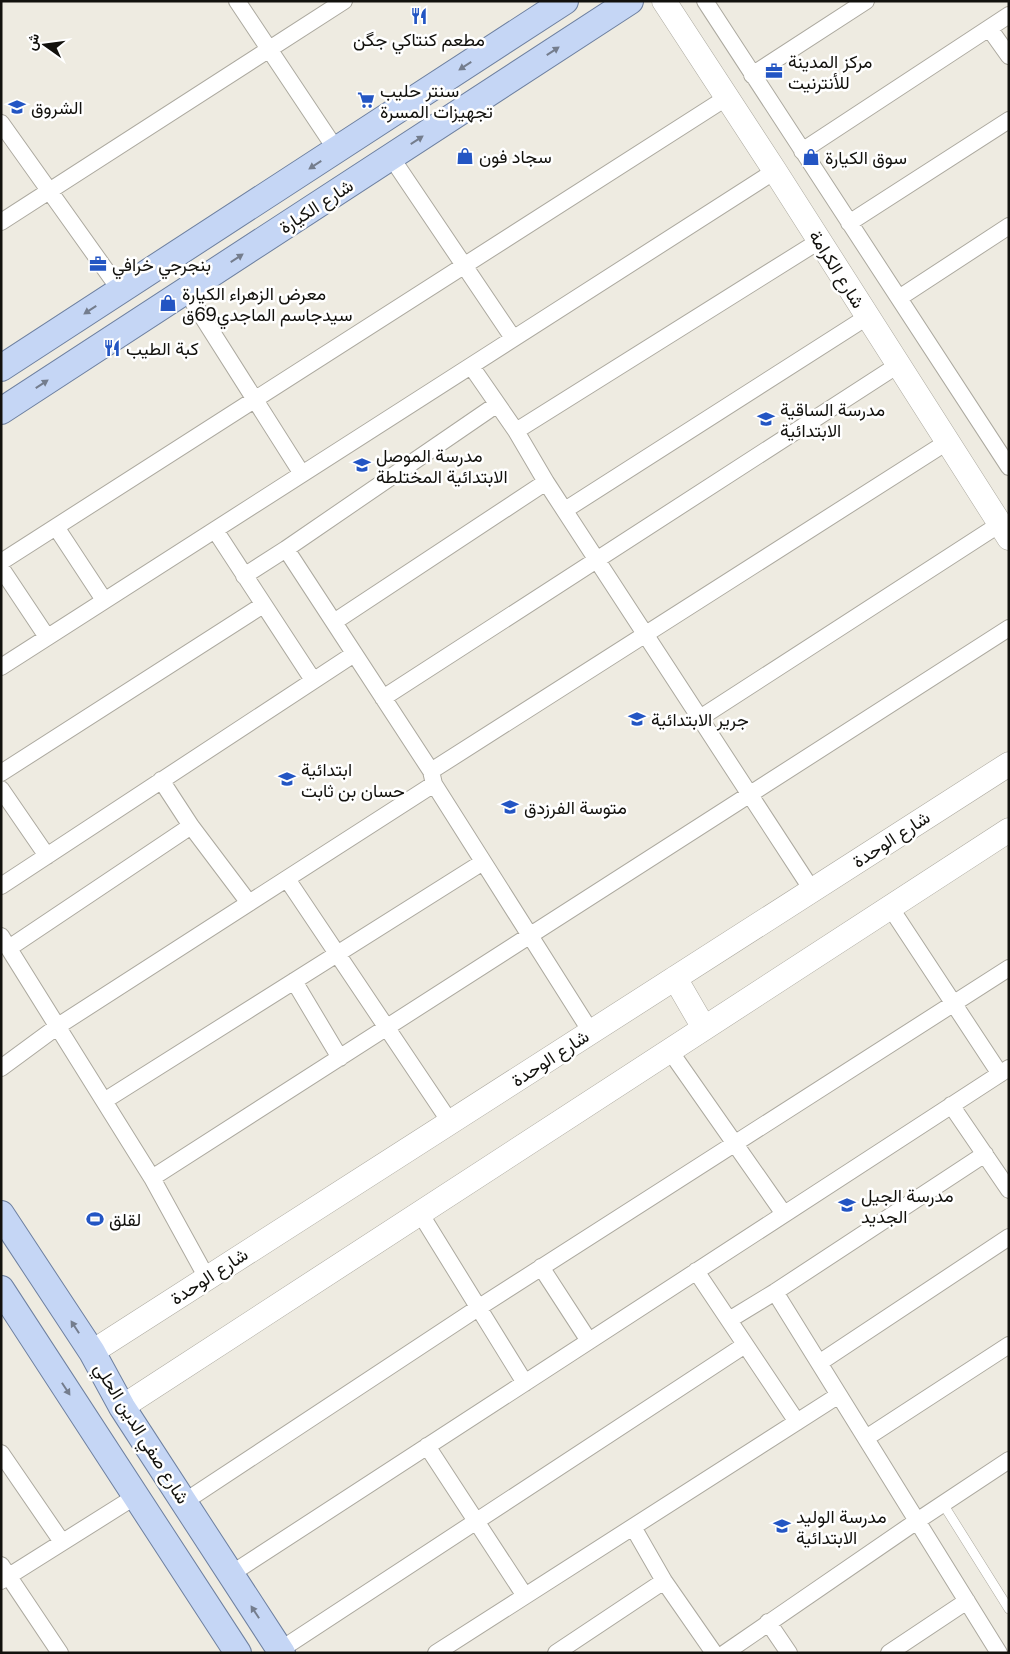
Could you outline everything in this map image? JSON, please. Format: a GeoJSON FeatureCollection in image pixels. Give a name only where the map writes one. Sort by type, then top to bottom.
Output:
{"type":"FeatureCollection","features":[{"type":"Feature","properties":{"kind":"main road","name":"شارع الكيارة"},"geometry":{"type":"LineString","coordinates":[[1,368],[565,1]]}},
{"type":"Feature","properties":{"kind":"main road","name":"شارع الكيارة"},"geometry":{"type":"LineString","coordinates":[[1,411],[630,1]]}},
{"type":"Feature","properties":{"kind":"main road"},"geometry":{"type":"LineString","coordinates":[[193,244],[212,274]]}},
{"type":"Feature","properties":{"kind":"main road","name":"شارع صفي الدين الحلي"},"geometry":{"type":"LineString","coordinates":[[1,1214],[92,1352],[122,1407],[281,1651]]}},
{"type":"Feature","properties":{"kind":"main road"},"geometry":{"type":"LineString","coordinates":[[1,1289],[238,1653]]}},
{"type":"Feature","properties":{"kind":"main road"},"geometry":{"type":"LineString","coordinates":[[156,1526],[163,1529],[176,1526],[185,1516],[184,1502]]}},
{"type":"Feature","properties":{"kind":"main road"},"geometry":{"type":"LineString","coordinates":[[181,1566],[180,1560],[183,1546],[188,1541],[195,1539],[209,1541]]}},
{"type":"Feature","properties":{"kind":"street"},"geometry":{"type":"LineString","coordinates":[[237,1],[337,150]]}},
{"type":"Feature","properties":{"kind":"street"},"geometry":{"type":"LineString","coordinates":[[1,222],[344,1]]}},
{"type":"Feature","properties":{"kind":"street","name":"شارع الكرامة"},"geometry":{"type":"LineString","coordinates":[[664,1],[775,171],[1004,531]]}},
{"type":"Feature","properties":{"kind":"street","name":"شارع الكرامة"},"geometry":{"type":"LineString","coordinates":[[705,1],[1009,467]]}},
{"type":"Feature","properties":{"kind":"street"},"geometry":{"type":"LineString","coordinates":[[752,75],[866,1]]}},
{"type":"Feature","properties":{"kind":"street"},"geometry":{"type":"LineString","coordinates":[[802,150],[1009,15]]}},
{"type":"Feature","properties":{"kind":"street"},"geometry":{"type":"LineString","coordinates":[[989,28],[1009,56]]}},
{"type":"Feature","properties":{"kind":"street"},"geometry":{"type":"LineString","coordinates":[[1,562],[726,98]]}},
{"type":"Feature","properties":{"kind":"street"},"geometry":{"type":"LineString","coordinates":[[850,223],[1009,120]]}},
{"type":"Feature","properties":{"kind":"street"},"geometry":{"type":"LineString","coordinates":[[1,123],[120,290]]}},
{"type":"Feature","properties":{"kind":"street"},"geometry":{"type":"LineString","coordinates":[[391,157],[513,338]]}},
{"type":"Feature","properties":{"kind":"street"},"geometry":{"type":"LineString","coordinates":[[1,667],[775,171]]}},
{"type":"Feature","properties":{"kind":"street"},"geometry":{"type":"LineString","coordinates":[[899,298],[1009,226]]}},
{"type":"Feature","properties":{"kind":"street"},"geometry":{"type":"LineString","coordinates":[[516,431],[819,241]]}},
{"type":"Feature","properties":{"kind":"street"},"geometry":{"type":"LineString","coordinates":[[186,290],[302,474]]}},
{"type":"Feature","properties":{"kind":"street"},"geometry":{"type":"LineString","coordinates":[[565,510],[867,317]]}},
{"type":"Feature","properties":{"kind":"street"},"geometry":{"type":"LineString","coordinates":[[383,698],[898,365]]}},
{"type":"Feature","properties":{"kind":"street"},"geometry":{"type":"LineString","coordinates":[[470,366],[516,431],[546,482],[812,890]]}},
{"type":"Feature","properties":{"kind":"street"},"geometry":{"type":"LineString","coordinates":[[244,576],[496,405]]}},
{"type":"Feature","properties":{"kind":"street"},"geometry":{"type":"LineString","coordinates":[[1,1068],[58,1026],[287,879],[432,777],[645,634],[947,442]]}},
{"type":"Feature","properties":{"kind":"street"},"geometry":{"type":"LineString","coordinates":[[334,622],[546,482]]}},
{"type":"Feature","properties":{"kind":"street"},"geometry":{"type":"LineString","coordinates":[[56,527],[104,600]]}},
{"type":"Feature","properties":{"kind":"street"},"geometry":{"type":"LineString","coordinates":[[215,530],[313,680]]}},
{"type":"Feature","properties":{"kind":"street"},"geometry":{"type":"LineString","coordinates":[[700,718],[1004,531]]}},
{"type":"Feature","properties":{"kind":"street"},"geometry":{"type":"LineString","coordinates":[[286,549],[383,698],[590,1032]]}},
{"type":"Feature","properties":{"kind":"street"},"geometry":{"type":"LineString","coordinates":[[1,568],[48,637]]}},
{"type":"Feature","properties":{"kind":"street"},"geometry":{"type":"LineString","coordinates":[[1,773],[263,605]]}},
{"type":"Feature","properties":{"kind":"street"},"geometry":{"type":"LineString","coordinates":[[152,1178],[1009,628]]}},
{"type":"Feature","properties":{"kind":"street"},"geometry":{"type":"LineString","coordinates":[[1,886],[354,654]]}},
{"type":"Feature","properties":{"kind":"street","name":"شارع الوحدة"},"geometry":{"type":"LineString","coordinates":[[92,1352],[1009,764]]}},
{"type":"Feature","properties":{"kind":"street"},"geometry":{"type":"LineString","coordinates":[[161,780],[191,826],[249,903]]}},
{"type":"Feature","properties":{"kind":"street"},"geometry":{"type":"LineString","coordinates":[[1,789],[47,856]]}},
{"type":"Feature","properties":{"kind":"street"},"geometry":{"type":"LineString","coordinates":[[191,826],[5,942],[152,1178],[207,1278]]}},
{"type":"Feature","properties":{"kind":"street"},"geometry":{"type":"LineString","coordinates":[[122,1407],[1009,830]]}},
{"type":"Feature","properties":{"kind":"street"},"geometry":{"type":"LineString","coordinates":[[104,1101],[483,862]]}},
{"type":"Feature","properties":{"kind":"street"},"geometry":{"type":"LineString","coordinates":[[287,879],[450,1122]]}},
{"type":"Feature","properties":{"kind":"street"},"geometry":{"type":"LineString","coordinates":[[230,1574],[1004,1071],[953,1004],[890,907]]}},
{"type":"Feature","properties":{"kind":"street"},"geometry":{"type":"LineString","coordinates":[[184,1502],[478,1308],[1009,968]]}},
{"type":"Feature","properties":{"kind":"street"},"geometry":{"type":"LineString","coordinates":[[675,978],[704,1028]]}},
{"type":"Feature","properties":{"kind":"street"},"geometry":{"type":"LineString","coordinates":[[294,981],[340,1058]]}},
{"type":"Feature","properties":{"kind":"street"},"geometry":{"type":"LineString","coordinates":[[670,1050],[784,1214]]}},
{"type":"Feature","properties":{"kind":"street"},"geometry":{"type":"LineString","coordinates":[[951,1105],[984,1154],[1006,1179]]}},
{"type":"Feature","properties":{"kind":"street"},"geometry":{"type":"LineString","coordinates":[[728,1320],[775,1292],[984,1154]]}},
{"type":"Feature","properties":{"kind":"street"},"geometry":{"type":"LineString","coordinates":[[420,1213],[524,1382]]}},
{"type":"Feature","properties":{"kind":"street"},"geometry":{"type":"LineString","coordinates":[[819,1362],[1009,1237]]}},
{"type":"Feature","properties":{"kind":"street"},"geometry":{"type":"LineString","coordinates":[[542,1267],[588,1341]]}},
{"type":"Feature","properties":{"kind":"street"},"geometry":{"type":"LineString","coordinates":[[696,1271],[797,1422]]}},
{"type":"Feature","properties":{"kind":"street"},"geometry":{"type":"LineString","coordinates":[[775,1292],[999,1653]]}},
{"type":"Feature","properties":{"kind":"street"},"geometry":{"type":"LineString","coordinates":[[866,1438],[1009,1344]]}},
{"type":"Feature","properties":{"kind":"street"},"geometry":{"type":"LineString","coordinates":[[281,1651],[746,1345]]}},
{"type":"Feature","properties":{"kind":"street"},"geometry":{"type":"LineString","coordinates":[[442,1651],[839,1395]]}},
{"type":"Feature","properties":{"kind":"street"},"geometry":{"type":"LineString","coordinates":[[427,1446],[525,1596]]}},
{"type":"Feature","properties":{"kind":"street"},"geometry":{"type":"LineString","coordinates":[[1,1453],[62,1542]]}},
{"type":"Feature","properties":{"kind":"street"},"geometry":{"type":"LineString","coordinates":[[725,1653],[1009,1460]]}},
{"type":"Feature","properties":{"kind":"street"},"geometry":{"type":"LineString","coordinates":[[60,1653],[4,1574],[62,1542],[136,1496]]}},
{"type":"Feature","properties":{"kind":"street"},"geometry":{"type":"LineString","coordinates":[[633,1527],[664,1581],[714,1653]]}},
{"type":"Feature","properties":{"kind":"street"},"geometry":{"type":"LineString","coordinates":[[556,1653],[664,1581]]}},
{"type":"Feature","properties":{"kind":"street"},"geometry":{"type":"LineString","coordinates":[[889,1653],[967,1601]]}},
{"type":"Feature","properties":{"kind":"street"},"geometry":{"type":"LineString","coordinates":[[768,1622],[789,1653]]}},
{"type":"Feature","properties":{"kind":"lane"},"geometry":{"type":"LineString","coordinates":[[943,1504],[1009,1609]]}},
{"type":"Feature","properties":{"kind":"place","name":"مطعم كنتاكي جگن"},"geometry":{"type":"Point","coordinates":[419,16]}},
{"type":"Feature","properties":{"kind":"place","name":"مركز المدينة للأنترنيت"},"geometry":{"type":"Point","coordinates":[774,71]}},
{"type":"Feature","properties":{"kind":"place","name":"سنتر حليب تجهيزات المسرة"},"geometry":{"type":"Point","coordinates":[366,100]}},
{"type":"Feature","properties":{"kind":"place","name":"الشروق"},"geometry":{"type":"Point","coordinates":[17,107]}},
{"type":"Feature","properties":{"kind":"place","name":"سجاد فون"},"geometry":{"type":"Point","coordinates":[465,156]}},
{"type":"Feature","properties":{"kind":"place","name":"سوق الكيارة"},"geometry":{"type":"Point","coordinates":[811,157]}},
{"type":"Feature","properties":{"kind":"place","name":"بنجرجي خرافي"},"geometry":{"type":"Point","coordinates":[98,264]}},
{"type":"Feature","properties":{"kind":"place","name":"معرض الزهراء الكيارة سيدجاسم الماجدي69ق"},"geometry":{"type":"Point","coordinates":[168,303]}},
{"type":"Feature","properties":{"kind":"place","name":"كبة الطيب"},"geometry":{"type":"Point","coordinates":[112,348]}},
{"type":"Feature","properties":{"kind":"place","name":"مدرسة الساقية الابتدائية"},"geometry":{"type":"Point","coordinates":[766,419]}},
{"type":"Feature","properties":{"kind":"place","name":"مدرسة الموصل الابتدائية المختلطة"},"geometry":{"type":"Point","coordinates":[362,465]}},
{"type":"Feature","properties":{"kind":"place","name":"جرير الابتدائية"},"geometry":{"type":"Point","coordinates":[637,719]}},
{"type":"Feature","properties":{"kind":"place","name":"ابتدائية حسان بن ثابت"},"geometry":{"type":"Point","coordinates":[287,779]}},
{"type":"Feature","properties":{"kind":"place","name":"متوسة الفرزدق"},"geometry":{"type":"Point","coordinates":[510,807]}},
{"type":"Feature","properties":{"kind":"place","name":"مدرسة الجيل الجديد"},"geometry":{"type":"Point","coordinates":[847,1205]}},
{"type":"Feature","properties":{"kind":"place","name":"لقلق"},"geometry":{"type":"Point","coordinates":[95,1219]}},
{"type":"Feature","properties":{"kind":"place","name":"مدرسة الوليد الابتدائية"},"geometry":{"type":"Point","coordinates":[782,1526]}}]}
